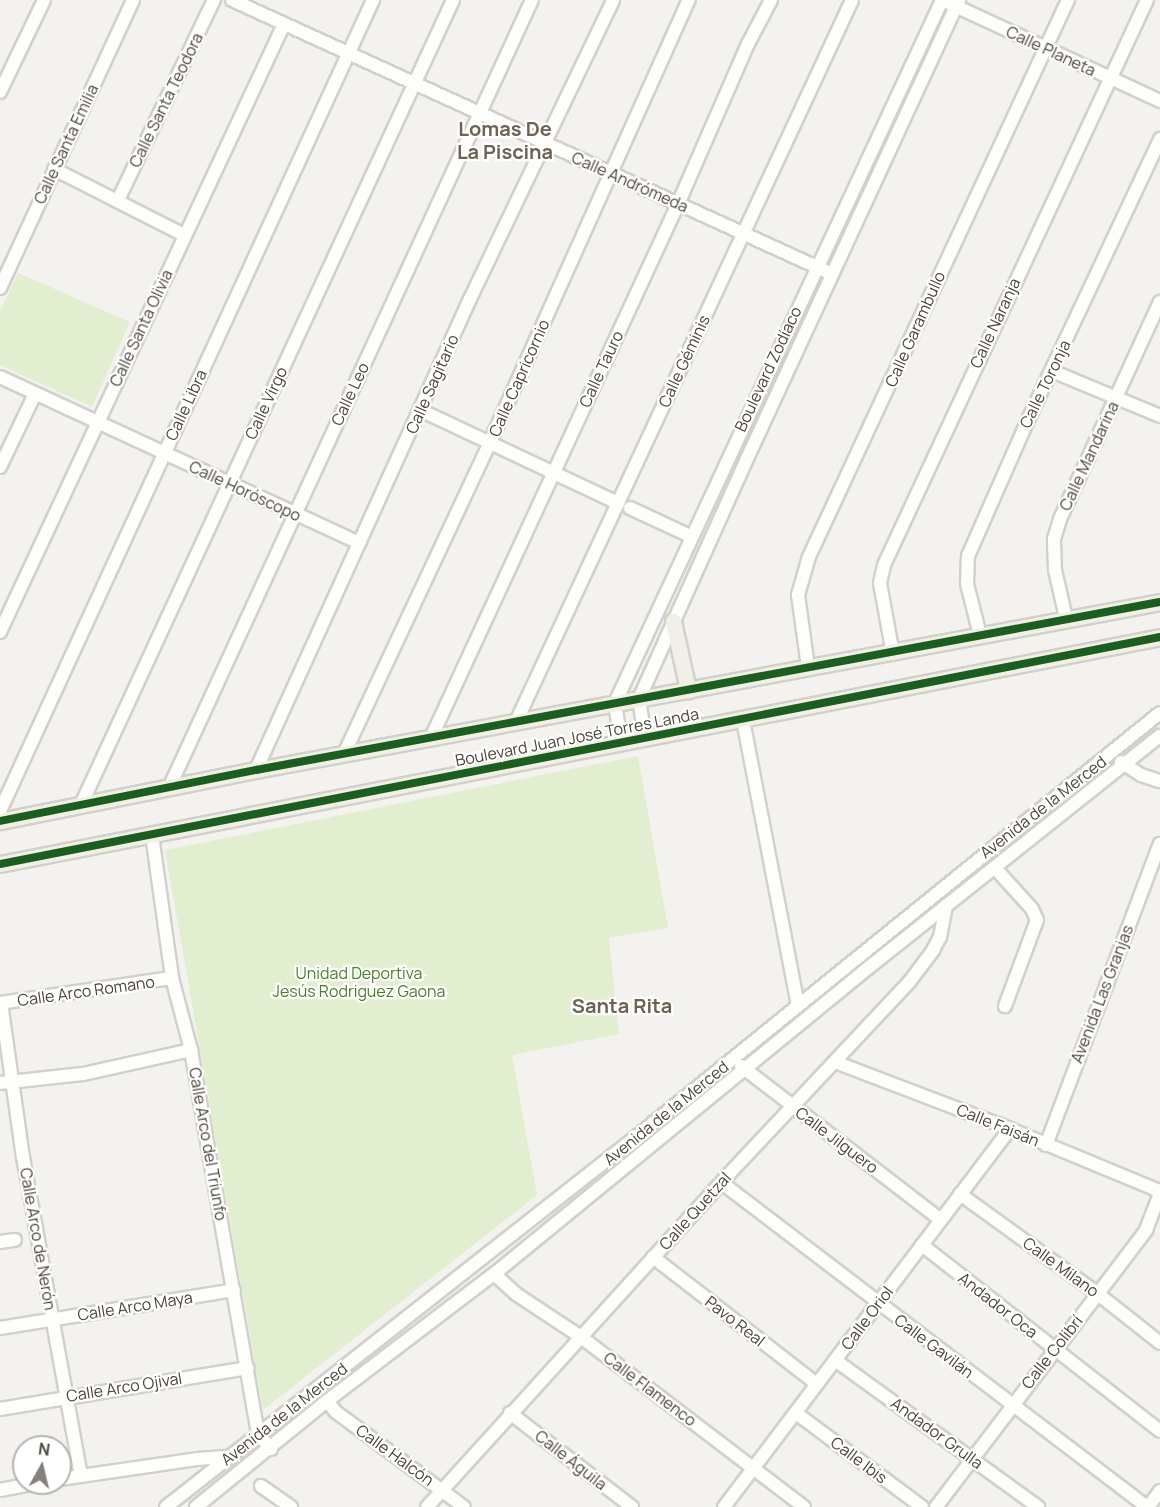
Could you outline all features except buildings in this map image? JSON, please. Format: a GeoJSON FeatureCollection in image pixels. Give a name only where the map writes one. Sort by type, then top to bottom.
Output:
{"type":"FeatureCollection","features":[{"type":"Feature","properties":{"kind":"main road","name":"Boulevard Juan José Torres Landa"},"geometry":{"type":"LineString","coordinates":[[0,821],[344,753],[808,667],[893,654],[1066,618],[1160,602]]}},
{"type":"Feature","properties":{"kind":"main road"},"geometry":{"type":"LineString","coordinates":[[673,621],[688,690]]}},
{"type":"Feature","properties":{"kind":"main road","name":"Boulevard Juan José Torres Landa"},"geometry":{"type":"LineString","coordinates":[[0,864],[1160,637]]}},
{"type":"Feature","properties":{"kind":"street"},"geometry":{"type":"LineString","coordinates":[[0,92],[44,0]]}},
{"type":"Feature","properties":{"kind":"street","name":"Calle Santa Emilia"},"geometry":{"type":"LineString","coordinates":[[0,288],[133,0]]}},
{"type":"Feature","properties":{"kind":"street","name":"Calle Santa Teodora"},"geometry":{"type":"LineString","coordinates":[[118,200],[214,0]]}},
{"type":"Feature","properties":{"kind":"street","name":"Calle Andrómeda"},"geometry":{"type":"LineString","coordinates":[[232,0],[832,274]]}},
{"type":"Feature","properties":{"kind":"street","name":"Calle Libra"},"geometry":{"type":"LineString","coordinates":[[0,812],[373,0]]}},
{"type":"Feature","properties":{"kind":"street","name":"Calle Virgo"},"geometry":{"type":"LineString","coordinates":[[80,807],[453,0]]}},
{"type":"Feature","properties":{"kind":"street","name":"Calle Leo"},"geometry":{"type":"LineString","coordinates":[[169,788],[532,0]]}},
{"type":"Feature","properties":{"kind":"street","name":"Calle Sagitario"},"geometry":{"type":"LineString","coordinates":[[255,770],[470,299],[613,0]]}},
{"type":"Feature","properties":{"kind":"street","name":"Calle Capricornio"},"geometry":{"type":"LineString","coordinates":[[344,753],[490,442],[689,0]]}},
{"type":"Feature","properties":{"kind":"street","name":"Calle Tauro"},"geometry":{"type":"LineString","coordinates":[[431,738],[678,204],[748,44],[771,0]]}},
{"type":"Feature","properties":{"kind":"street","name":"Calle Géminis"},"geometry":{"type":"LineString","coordinates":[[516,722],[624,506],[743,234],[852,0]]}},
{"type":"Feature","properties":{"kind":"street","name":"Calle Planeta"},"geometry":{"type":"LineString","coordinates":[[942,0],[958,3],[1045,48],[1160,101]]}},
{"type":"Feature","properties":{"kind":"street","name":"Boulevard Zodíaco"},"geometry":{"type":"LineString","coordinates":[[615,703],[690,536],[942,0]]}},
{"type":"Feature","properties":{"kind":"street","name":"Calle Garambullo"},"geometry":{"type":"LineString","coordinates":[[808,667],[798,595],[808,559],[1068,0]]}},
{"type":"Feature","properties":{"kind":"street","name":"Calle Naranja"},"geometry":{"type":"LineString","coordinates":[[893,654],[880,584],[884,565],[1147,0]]}},
{"type":"Feature","properties":{"kind":"street","name":"Boulevard Zodíaco"},"geometry":{"type":"LineString","coordinates":[[639,699],[958,3]]}},
{"type":"Feature","properties":{"kind":"street","name":"Calle Santa Olivia"},"geometry":{"type":"LineString","coordinates":[[0,632],[284,24]]}},
{"type":"Feature","properties":{"kind":"street","name":"Calle Toronja"},"geometry":{"type":"LineString","coordinates":[[980,635],[967,584],[968,556],[1160,139]]}},
{"type":"Feature","properties":{"kind":"street"},"geometry":{"type":"LineString","coordinates":[[54,169],[184,235]]}},
{"type":"Feature","properties":{"kind":"street","name":"Calle Mandarina"},"geometry":{"type":"LineString","coordinates":[[1066,618],[1055,570],[1054,539],[1059,519],[1160,302]]}},
{"type":"Feature","properties":{"kind":"street"},"geometry":{"type":"LineString","coordinates":[[1052,371],[1160,416]]}},
{"type":"Feature","properties":{"kind":"street","name":"Calle Horóscopo"},"geometry":{"type":"LineString","coordinates":[[0,377],[360,543]]}},
{"type":"Feature","properties":{"kind":"street"},"geometry":{"type":"LineString","coordinates":[[0,467],[35,394]]}},
{"type":"Feature","properties":{"kind":"street"},"geometry":{"type":"LineString","coordinates":[[420,410],[690,536]]}},
{"type":"Feature","properties":{"kind":"street"},"geometry":{"type":"LineString","coordinates":[[639,699],[645,739]]}},
{"type":"Feature","properties":{"kind":"street"},"geometry":{"type":"LineString","coordinates":[[615,703],[621,743]]}},
{"type":"Feature","properties":{"kind":"street","name":"Avenida de la Merced"},"geometry":{"type":"LineString","coordinates":[[166,1507],[734,1059],[1160,713]]}},
{"type":"Feature","properties":{"kind":"street"},"geometry":{"type":"LineString","coordinates":[[743,720],[798,1005]]}},
{"type":"Feature","properties":{"kind":"street","name":"Avenida de la Merced"},"geometry":{"type":"LineString","coordinates":[[196,1507],[327,1401],[494,1274],[946,906],[1160,736]]}},
{"type":"Feature","properties":{"kind":"street"},"geometry":{"type":"LineString","coordinates":[[1111,754],[1125,766],[1160,781]]}},
{"type":"Feature","properties":{"kind":"street","name":"Calle Arco del Triunfo"},"geometry":{"type":"LineString","coordinates":[[152,835],[172,978],[191,1050],[258,1434]]}},
{"type":"Feature","properties":{"kind":"street","name":"Avenida Las Granjas"},"geometry":{"type":"LineString","coordinates":[[1046,1144],[1160,844]]}},
{"type":"Feature","properties":{"kind":"street"},"geometry":{"type":"LineString","coordinates":[[995,868],[1032,909],[1037,920],[1005,1006]]}},
{"type":"Feature","properties":{"kind":"street","name":"Calle Quetzal"},"geometry":{"type":"LineString","coordinates":[[427,1507],[653,1257],[835,1062],[933,950],[942,931],[946,906]]}},
{"type":"Feature","properties":{"kind":"street","name":"Calle Arco Romano"},"geometry":{"type":"LineString","coordinates":[[1,1003],[172,978]]}},
{"type":"Feature","properties":{"kind":"street","name":"Calle Arco de Nerón"},"geometry":{"type":"LineString","coordinates":[[1,1003],[23,1157],[81,1475]]}},
{"type":"Feature","properties":{"kind":"street"},"geometry":{"type":"LineString","coordinates":[[0,1083],[83,1074],[191,1050]]}},
{"type":"Feature","properties":{"kind":"street","name":"Calle Jilguero"},"geometry":{"type":"LineString","coordinates":[[734,1059],[941,1220]]}},
{"type":"Feature","properties":{"kind":"street","name":"Calle Faisán"},"geometry":{"type":"LineString","coordinates":[[835,1062],[1010,1129],[1160,1192]]}},
{"type":"Feature","properties":{"kind":"street","name":"Calle Oriol"},"geometry":{"type":"LineString","coordinates":[[724,1507],[1010,1129]]}},
{"type":"Feature","properties":{"kind":"street","name":"Calle Gavilán"},"geometry":{"type":"LineString","coordinates":[[722,1183],[1148,1507]]}},
{"type":"Feature","properties":{"kind":"street","name":"Calle Colibrí"},"geometry":{"type":"LineString","coordinates":[[936,1507],[1146,1230],[1160,1192]]}},
{"type":"Feature","properties":{"kind":"street","name":"Calle Milano"},"geometry":{"type":"LineString","coordinates":[[960,1194],[1098,1294],[1160,1343]]}},
{"type":"Feature","properties":{"kind":"street"},"geometry":{"type":"LineString","coordinates":[[0,1242],[15,1240]]}},
{"type":"Feature","properties":{"kind":"street","name":"Andador Oca"},"geometry":{"type":"LineString","coordinates":[[922,1245],[1160,1431]]}},
{"type":"Feature","properties":{"kind":"street","name":"Pavo Real"},"geometry":{"type":"LineString","coordinates":[[653,1257],[817,1384]]}},
{"type":"Feature","properties":{"kind":"street","name":"Calle Flamenco"},"geometry":{"type":"LineString","coordinates":[[494,1274],[516,1294],[581,1337],[804,1507]]}},
{"type":"Feature","properties":{"kind":"street","name":"Calle Arco Maya"},"geometry":{"type":"LineString","coordinates":[[0,1329],[52,1318],[234,1290]]}},
{"type":"Feature","properties":{"kind":"street","name":"Andador Grulla"},"geometry":{"type":"LineString","coordinates":[[835,1360],[1038,1507]]}},
{"type":"Feature","properties":{"kind":"street","name":"Calle Arco Ojival"},"geometry":{"type":"LineString","coordinates":[[0,1409],[67,1396],[248,1368]]}},
{"type":"Feature","properties":{"kind":"street","name":"Calle Halcón"},"geometry":{"type":"LineString","coordinates":[[327,1401],[336,1412],[464,1507]]}},
{"type":"Feature","properties":{"kind":"street","name":"Calle Águila"},"geometry":{"type":"LineString","coordinates":[[510,1413],[632,1507]]}},
{"type":"Feature","properties":{"kind":"street","name":"Calle Ibis"},"geometry":{"type":"LineString","coordinates":[[796,1413],[922,1507]]}},
{"type":"Feature","properties":{"kind":"street"},"geometry":{"type":"LineString","coordinates":[[258,1434],[270,1449]]}},
{"type":"Feature","properties":{"kind":"street"},"geometry":{"type":"LineString","coordinates":[[72,1477],[228,1457]]}},
{"type":"Feature","properties":{"kind":"street"},"geometry":{"type":"LineString","coordinates":[[261,1486],[291,1507]]}},
{"type":"Feature","properties":{"kind":"street"},"geometry":{"type":"LineString","coordinates":[[1148,1507],[1160,1491]]}},
{"type":"Feature","properties":{"kind":"green space"},"geometry":{"type":"Polygon","coordinates":[[[18,273],[130,322],[92,407],[0,365],[0,311],[18,273]]]}},
{"type":"Feature","properties":{"kind":"green space","name":"Unidad Deportiva Jesús Rodriguez Gaona"},"geometry":{"type":"Polygon","coordinates":[[[638,756],[668,928],[609,938],[619,1034],[512,1055],[537,1195],[263,1410],[165,850],[638,756]]]}},
{"type":"Feature","properties":{"kind":"cycle path"},"geometry":{"type":"LineString","coordinates":[[0,821],[256,770],[1160,602]]}},
{"type":"Feature","properties":{"kind":"cycle path"},"geometry":{"type":"LineString","coordinates":[[0,864],[1160,637]]}},
{"type":"Feature","properties":{"kind":"district","name":"Lomas De La Piscina"},"geometry":{"type":"Point","coordinates":[505,140]}},
{"type":"Feature","properties":{"kind":"district","name":"Santa Rita"},"geometry":{"type":"Point","coordinates":[622,1005]}}]}
